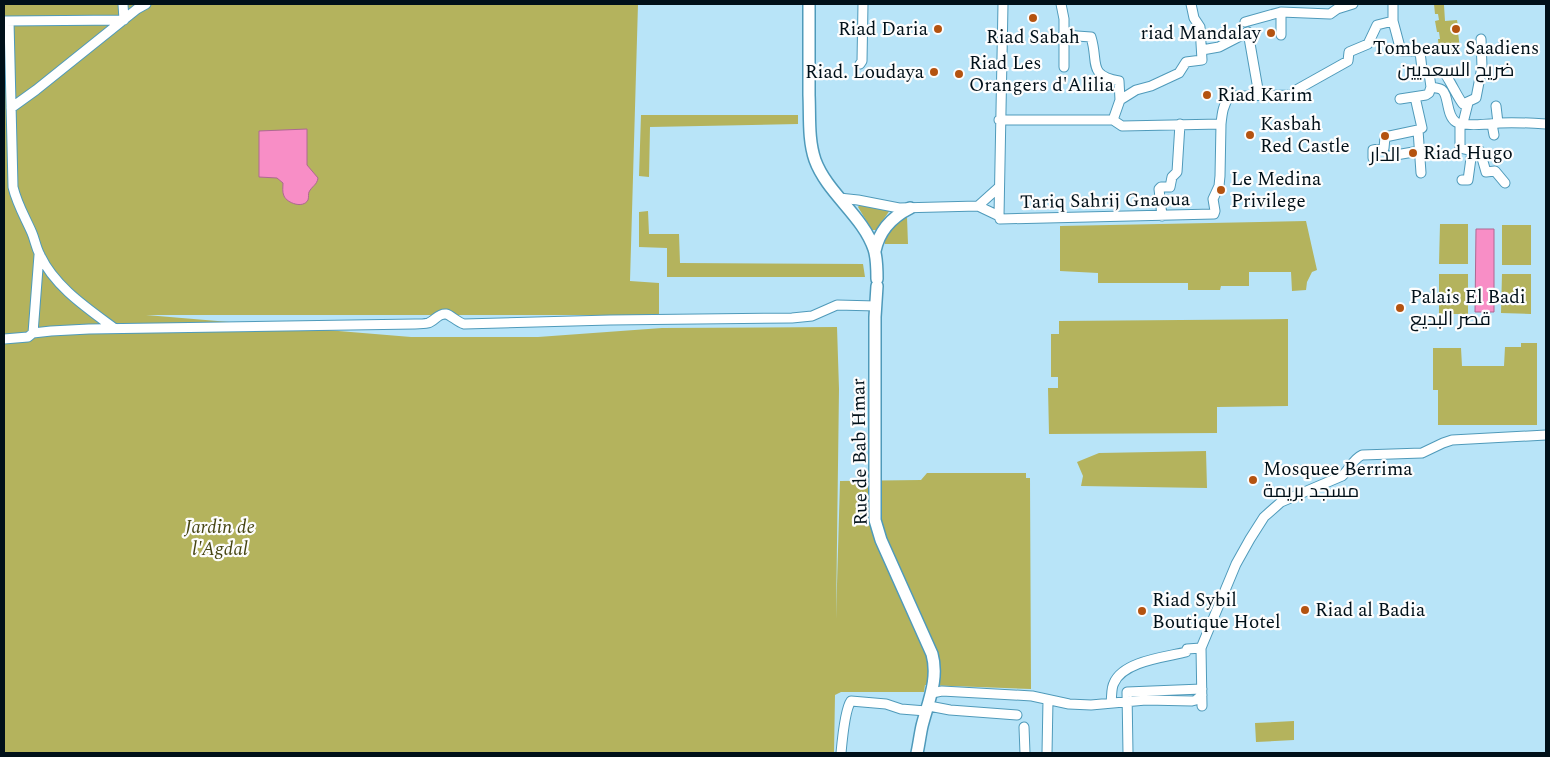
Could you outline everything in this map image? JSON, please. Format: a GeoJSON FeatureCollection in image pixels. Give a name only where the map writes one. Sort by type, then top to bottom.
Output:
{"type":"FeatureCollection","features":[{"type":"Feature","properties":{"kind":"main road"},"geometry":{"type":"LineString","coordinates":[[808,4],[812,146],[819,170],[868,237],[875,251]]}},
{"type":"Feature","properties":{"kind":"main road"},"geometry":{"type":"LineString","coordinates":[[875,251],[876,244],[886,227],[897,216],[910,208]]}},
{"type":"Feature","properties":{"kind":"main road","name":"Rue de Bab Hmar"},"geometry":{"type":"LineString","coordinates":[[875,251],[877,283],[875,520],[881,540],[935,664],[932,693],[921,729],[918,753]]}},
{"type":"Feature","properties":{"kind":"street"},"geometry":{"type":"LineString","coordinates":[[123,4],[124,20]]}},
{"type":"Feature","properties":{"kind":"street"},"geometry":{"type":"LineString","coordinates":[[11,108],[146,4]]}},
{"type":"Feature","properties":{"kind":"street"},"geometry":{"type":"LineString","coordinates":[[860,64],[862,61],[863,4]]}},
{"type":"Feature","properties":{"kind":"street"},"geometry":{"type":"LineString","coordinates":[[999,216],[999,120],[1003,4]]}},
{"type":"Feature","properties":{"kind":"street"},"geometry":{"type":"LineString","coordinates":[[1061,4],[1064,19],[1064,67]]}},
{"type":"Feature","properties":{"kind":"street"},"geometry":{"type":"LineString","coordinates":[[1120,100],[1136,90],[1152,86],[1181,72],[1186,62],[1202,60],[1200,27],[1194,18],[1191,4]]}},
{"type":"Feature","properties":{"kind":"street"},"geometry":{"type":"LineString","coordinates":[[1245,22],[1280,12],[1330,14],[1336,8],[1353,4]]}},
{"type":"Feature","properties":{"kind":"street"},"geometry":{"type":"LineString","coordinates":[[1392,4],[1393,21],[1401,51],[1416,50],[1420,52],[1422,69],[1429,73],[1441,71],[1447,75],[1455,94],[1463,104],[1476,98],[1481,79],[1480,39]]}},
{"type":"Feature","properties":{"kind":"street"},"geometry":{"type":"LineString","coordinates":[[1280,12],[1281,34]]}},
{"type":"Feature","properties":{"kind":"street"},"geometry":{"type":"LineString","coordinates":[[33,333],[39,275],[39,255],[34,236],[18,204],[13,187],[6,20],[124,20]]}},
{"type":"Feature","properties":{"kind":"street"},"geometry":{"type":"LineString","coordinates":[[999,120],[1114,120],[1122,126],[1221,124],[1223,110],[1230,96],[1294,95],[1298,89],[1348,61],[1350,52],[1368,44],[1377,25],[1393,21]]}},
{"type":"Feature","properties":{"kind":"street"},"geometry":{"type":"LineString","coordinates":[[1202,50],[1219,47],[1248,32],[1259,95]]}},
{"type":"Feature","properties":{"kind":"street"},"geometry":{"type":"LineString","coordinates":[[1063,35],[1091,38],[1098,71],[1103,77],[1119,81],[1120,100],[1114,120]]}},
{"type":"Feature","properties":{"kind":"street"},"geometry":{"type":"LineString","coordinates":[[1429,73],[1430,90]]}},
{"type":"Feature","properties":{"kind":"street"},"geometry":{"type":"LineString","coordinates":[[1400,99],[1415,97],[1430,90],[1441,89],[1445,92],[1447,105],[1453,120],[1460,123],[1473,125],[1546,124]]}},
{"type":"Feature","properties":{"kind":"street"},"geometry":{"type":"LineString","coordinates":[[1373,158],[1372,150],[1384,148],[1385,137],[1418,130],[1422,126],[1415,97]]}},
{"type":"Feature","properties":{"kind":"street"},"geometry":{"type":"LineString","coordinates":[[1468,103],[1460,123],[1460,148],[1478,149]]}},
{"type":"Feature","properties":{"kind":"street"},"geometry":{"type":"LineString","coordinates":[[1494,135],[1496,106]]}},
{"type":"Feature","properties":{"kind":"street"},"geometry":{"type":"LineString","coordinates":[[1162,216],[1159,190],[1162,187],[1170,187],[1172,177],[1177,172],[1180,124]]}},
{"type":"Feature","properties":{"kind":"street","name":"Tariq Sahrij Gnaoua"},"geometry":{"type":"LineString","coordinates":[[978,206],[999,216],[1000,219],[1214,214],[1214,199],[1218,190],[1220,176],[1221,124]]}},
{"type":"Feature","properties":{"kind":"street"},"geometry":{"type":"LineString","coordinates":[[1418,130],[1421,173]]}},
{"type":"Feature","properties":{"kind":"street"},"geometry":{"type":"LineString","coordinates":[[1462,180],[1468,180],[1478,149]]}},
{"type":"Feature","properties":{"kind":"street"},"geometry":{"type":"LineString","coordinates":[[1478,149],[1486,172],[1496,171],[1505,183]]}},
{"type":"Feature","properties":{"kind":"street"},"geometry":{"type":"LineString","coordinates":[[1390,156],[1419,151]]}},
{"type":"Feature","properties":{"kind":"street"},"geometry":{"type":"LineString","coordinates":[[839,198],[910,208],[978,206],[998,188]]}},
{"type":"Feature","properties":{"kind":"street"},"geometry":{"type":"LineString","coordinates":[[39,255],[61,284],[80,302],[114,328]]}},
{"type":"Feature","properties":{"kind":"street"},"geometry":{"type":"LineString","coordinates":[[4,339],[28,337],[33,333],[114,328],[415,324],[430,323],[440,314],[449,315],[457,322],[464,324],[792,318],[812,316],[837,305],[876,306]]}},
{"type":"Feature","properties":{"kind":"street"},"geometry":{"type":"LineString","coordinates":[[1202,706],[1201,648],[1236,564],[1264,517],[1280,502],[1342,476],[1357,457],[1362,455],[1419,454],[1443,442],[1452,440],[1546,435]]}},
{"type":"Feature","properties":{"kind":"street"},"geometry":{"type":"LineString","coordinates":[[1111,702],[1113,684],[1121,673],[1127,669],[1186,652],[1186,650],[1201,648]]}},
{"type":"Feature","properties":{"kind":"street"},"geometry":{"type":"LineString","coordinates":[[932,693],[942,691],[1032,696],[1069,704],[1091,705],[1111,702],[1127,696],[1196,700],[1202,692]]}},
{"type":"Feature","properties":{"kind":"street"},"geometry":{"type":"LineString","coordinates":[[1127,696],[1128,753]]}},
{"type":"Feature","properties":{"kind":"street"},"geometry":{"type":"LineString","coordinates":[[1047,753],[1048,700]]}},
{"type":"Feature","properties":{"kind":"street"},"geometry":{"type":"LineString","coordinates":[[841,753],[848,704],[851,701],[886,704],[901,709],[928,708],[1017,715]]}},
{"type":"Feature","properties":{"kind":"street"},"geometry":{"type":"LineString","coordinates":[[1024,727],[1025,753]]}},
{"type":"Feature","properties":{"kind":"green space","name":"Jardin de l'Agdal"},"geometry":{"type":"Polygon","coordinates":[[[4,4],[638,4],[630,281],[659,283],[659,315],[146,315],[411,337],[538,337],[662,328],[837,327],[839,389],[836,619],[840,481],[921,480],[927,473],[1026,473],[1026,478],[1030,478],[1031,689],[925,685],[924,692],[841,692],[835,695],[834,753],[4,753],[4,4]]]}},
{"type":"Feature","properties":{"kind":"green space"},"geometry":{"type":"Polygon","coordinates":[[[1434,4],[1450,4],[1444,5],[1445,21],[1457,20],[1458,26],[1453,27],[1453,32],[1458,32],[1460,49],[1449,50],[1449,54],[1444,54],[1443,49],[1439,49],[1439,32],[1437,32],[1435,21],[1439,20],[1438,14],[1435,14],[1434,4]]]}},
{"type":"Feature","properties":{"kind":"green space"},"geometry":{"type":"Polygon","coordinates":[[[641,115],[798,115],[798,124],[650,127],[649,177],[639,176],[641,115]]]}},
{"type":"Feature","properties":{"kind":"green space"},"geometry":{"type":"Polygon","coordinates":[[[860,204],[890,210],[876,230],[872,230],[858,207],[860,204]]]}},
{"type":"Feature","properties":{"kind":"green space"},"geometry":{"type":"Polygon","coordinates":[[[648,211],[649,234],[679,234],[680,263],[863,264],[865,277],[667,277],[667,248],[639,247],[639,212],[648,211]]]}},
{"type":"Feature","properties":{"kind":"green space"},"geometry":{"type":"Polygon","coordinates":[[[907,217],[908,244],[885,244],[884,241],[891,230],[907,217]]]}},
{"type":"Feature","properties":{"kind":"green space"},"geometry":{"type":"Polygon","coordinates":[[[1306,221],[1317,270],[1312,272],[1307,282],[1306,290],[1292,291],[1291,272],[1249,272],[1249,286],[1221,286],[1220,290],[1188,290],[1188,283],[1098,283],[1098,273],[1060,271],[1060,226],[1306,221]]]}},
{"type":"Feature","properties":{"kind":"green space"},"geometry":{"type":"Polygon","coordinates":[[[1440,224],[1468,224],[1468,264],[1439,264],[1440,224]]]}},
{"type":"Feature","properties":{"kind":"green space"},"geometry":{"type":"Polygon","coordinates":[[[1502,225],[1531,225],[1531,265],[1502,265],[1502,225]]]}},
{"type":"Feature","properties":{"kind":"green space"},"geometry":{"type":"Polygon","coordinates":[[[1439,274],[1468,274],[1468,314],[1439,314],[1439,274]]]}},
{"type":"Feature","properties":{"kind":"green space"},"geometry":{"type":"Polygon","coordinates":[[[1502,274],[1531,274],[1531,314],[1501,313],[1502,274]]]}},
{"type":"Feature","properties":{"kind":"green space"},"geometry":{"type":"Polygon","coordinates":[[[1288,319],[1288,406],[1217,407],[1217,433],[1049,434],[1048,388],[1058,388],[1058,377],[1051,377],[1051,334],[1059,334],[1059,321],[1288,319]]]}},
{"type":"Feature","properties":{"kind":"green space"},"geometry":{"type":"Polygon","coordinates":[[[1521,343],[1537,343],[1537,425],[1438,425],[1438,390],[1433,390],[1433,348],[1461,348],[1462,366],[1504,366],[1505,347],[1521,347],[1521,343]]]}},
{"type":"Feature","properties":{"kind":"green space"},"geometry":{"type":"Polygon","coordinates":[[[1206,451],[1207,488],[1081,486],[1083,476],[1077,462],[1099,453],[1206,451]]]}},
{"type":"Feature","properties":{"kind":"green space"},"geometry":{"type":"Polygon","coordinates":[[[1294,721],[1294,740],[1256,742],[1255,723],[1294,721]]]}},
{"type":"Feature","properties":{"kind":"shaded area"},"geometry":{"type":"Polygon","coordinates":[[[307,129],[307,165],[318,178],[309,192],[306,203],[299,205],[286,199],[283,193],[283,183],[277,178],[259,177],[259,131],[307,129]]]}},
{"type":"Feature","properties":{"kind":"shaded area"},"geometry":{"type":"Polygon","coordinates":[[[1476,229],[1494,229],[1494,312],[1475,312],[1476,229]]]}},
{"type":"Feature","properties":{"kind":"place","name":"Riad Sabah"},"geometry":{"type":"Point","coordinates":[1033,18]}},
{"type":"Feature","properties":{"kind":"place","name":"Riad Daria"},"geometry":{"type":"Point","coordinates":[938,29]}},
{"type":"Feature","properties":{"kind":"place","name":"Tombeaux Saadiens ضريح السعديين"},"geometry":{"type":"Point","coordinates":[1456,29]}},
{"type":"Feature","properties":{"kind":"place","name":"riad Mandalay"},"geometry":{"type":"Point","coordinates":[1271,33]}},
{"type":"Feature","properties":{"kind":"place","name":"Riad. Loudaya"},"geometry":{"type":"Point","coordinates":[934,72]}},
{"type":"Feature","properties":{"kind":"place","name":"Riad Les Orangers d'Alilia"},"geometry":{"type":"Point","coordinates":[959,74]}},
{"type":"Feature","properties":{"kind":"place","name":"Riad Karim"},"geometry":{"type":"Point","coordinates":[1207,95]}},
{"type":"Feature","properties":{"kind":"place","name":"Kasbah Red Castle"},"geometry":{"type":"Point","coordinates":[1250,135]}},
{"type":"Feature","properties":{"kind":"place","name":"الدار"},"geometry":{"type":"Point","coordinates":[1385,136]}},
{"type":"Feature","properties":{"kind":"place","name":"Riad Hugo"},"geometry":{"type":"Point","coordinates":[1413,153]}},
{"type":"Feature","properties":{"kind":"place","name":"Le Medina Privilege"},"geometry":{"type":"Point","coordinates":[1221,190]}},
{"type":"Feature","properties":{"kind":"place","name":"Palais El Badi قصر البديع"},"geometry":{"type":"Point","coordinates":[1400,308]}},
{"type":"Feature","properties":{"kind":"place","name":"Mosquee Berrima مسجد بريمة"},"geometry":{"type":"Point","coordinates":[1253,480]}},
{"type":"Feature","properties":{"kind":"place","name":"Riad al Badia"},"geometry":{"type":"Point","coordinates":[1305,610]}},
{"type":"Feature","properties":{"kind":"place","name":"Riad Sybil Boutique Hotel"},"geometry":{"type":"Point","coordinates":[1142,611]}}]}
